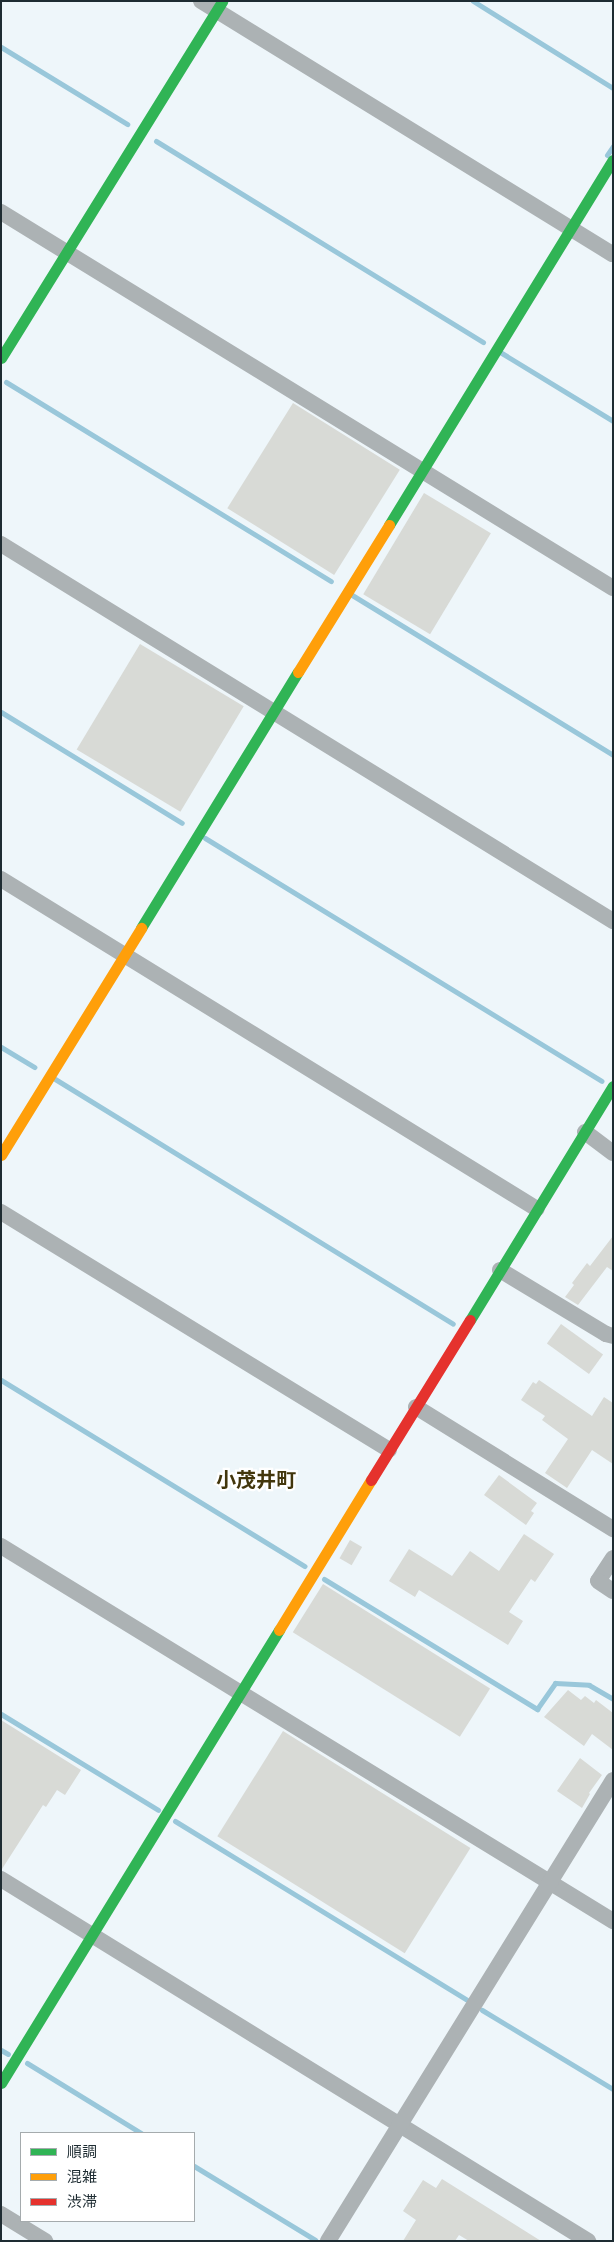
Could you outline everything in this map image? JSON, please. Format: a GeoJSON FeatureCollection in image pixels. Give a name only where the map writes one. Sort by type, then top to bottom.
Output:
{"type":"FeatureCollection","features":[{"type":"Feature","properties":{"kind":"street"},"geometry":{"type":"LineString","coordinates":[[201,1],[219,6],[613,254]]}},
{"type":"Feature","properties":{"kind":"street"},"geometry":{"type":"LineString","coordinates":[[1,358],[219,6]]}},
{"type":"Feature","properties":{"kind":"street"},"geometry":{"type":"LineString","coordinates":[[1,1155],[119,952],[274,712],[422,470],[566,226],[613,160]]}},
{"type":"Feature","properties":{"kind":"street"},"geometry":{"type":"LineString","coordinates":[[1,212],[613,588]]}},
{"type":"Feature","properties":{"kind":"street"},"geometry":{"type":"LineString","coordinates":[[1,544],[613,922]]}},
{"type":"Feature","properties":{"kind":"street"},"geometry":{"type":"LineString","coordinates":[[1,879],[538,1209]]}},
{"type":"Feature","properties":{"kind":"street"},"geometry":{"type":"LineString","coordinates":[[1,2083],[613,1086]]}},
{"type":"Feature","properties":{"kind":"street"},"geometry":{"type":"LineString","coordinates":[[585,1132],[613,1153]]}},
{"type":"Feature","properties":{"kind":"street"},"geometry":{"type":"LineString","coordinates":[[1,1212],[389,1450]]}},
{"type":"Feature","properties":{"kind":"street"},"geometry":{"type":"LineString","coordinates":[[500,1270],[606,1334],[613,1336]]}},
{"type":"Feature","properties":{"kind":"street"},"geometry":{"type":"LineString","coordinates":[[416,1407],[613,1529]]}},
{"type":"Feature","properties":{"kind":"street"},"geometry":{"type":"LineString","coordinates":[[1,1546],[613,1921]]}},
{"type":"Feature","properties":{"kind":"street"},"geometry":{"type":"LineString","coordinates":[[613,1558],[598,1581],[613,1591]]}},
{"type":"Feature","properties":{"kind":"street"},"geometry":{"type":"LineString","coordinates":[[328,2241],[613,1780]]}},
{"type":"Feature","properties":{"kind":"street"},"geometry":{"type":"LineString","coordinates":[[1,1879],[588,2241]]}},
{"type":"Feature","properties":{"kind":"street"},"geometry":{"type":"LineString","coordinates":[[1,2214],[44,2241]]}},
{"type":"Feature","properties":{"kind":"building"},"geometry":{"type":"Polygon","coordinates":[[[293,403],[400,470],[334,575],[227,508],[293,403]]]}},
{"type":"Feature","properties":{"kind":"building"},"geometry":{"type":"Polygon","coordinates":[[[424,493],[491,533],[430,634],[363,594],[424,493]]]}},
{"type":"Feature","properties":{"kind":"building"},"geometry":{"type":"Polygon","coordinates":[[[140,644],[244,706],[180,812],[77,749],[140,644]]]}},
{"type":"Feature","properties":{"kind":"building"},"geometry":{"type":"Polygon","coordinates":[[[613,1236],[613,1271],[607,1267],[578,1305],[565,1297],[574,1285],[572,1283],[587,1263],[590,1266],[613,1236]]]}},
{"type":"Feature","properties":{"kind":"building"},"geometry":{"type":"Polygon","coordinates":[[[561,1324],[603,1355],[589,1374],[547,1343],[561,1324]]]}},
{"type":"Feature","properties":{"kind":"building"},"geometry":{"type":"Polygon","coordinates":[[[539,1380],[592,1416],[604,1397],[613,1403],[613,1464],[592,1450],[567,1488],[545,1473],[568,1439],[542,1420],[545,1416],[521,1400],[533,1382],[536,1384],[539,1380]]]}},
{"type":"Feature","properties":{"kind":"building"},"geometry":{"type":"Polygon","coordinates":[[[499,1475],[537,1503],[531,1511],[534,1513],[526,1525],[484,1495],[499,1475]]]}},
{"type":"Feature","properties":{"kind":"building"},"geometry":{"type":"Polygon","coordinates":[[[524,1534],[554,1554],[535,1582],[531,1579],[509,1612],[523,1621],[508,1645],[419,1590],[415,1597],[389,1581],[409,1549],[452,1576],[470,1551],[499,1571],[524,1534]]]}},
{"type":"Feature","properties":{"kind":"building"},"geometry":{"type":"Polygon","coordinates":[[[350,1540],[362,1547],[352,1565],[339,1558],[350,1540]]]}},
{"type":"Feature","properties":{"kind":"building"},"geometry":{"type":"Polygon","coordinates":[[[323,1584],[490,1688],[460,1737],[293,1632],[323,1584]]]}},
{"type":"Feature","properties":{"kind":"building"},"geometry":{"type":"Polygon","coordinates":[[[568,1690],[581,1700],[585,1696],[594,1703],[596,1700],[613,1713],[613,1750],[592,1734],[584,1746],[544,1717],[568,1690]]]}},
{"type":"Feature","properties":{"kind":"building"},"geometry":{"type":"Polygon","coordinates":[[[1,1720],[81,1770],[65,1795],[57,1790],[46,1807],[43,1805],[2,1869],[1,1720]]]}},
{"type":"Feature","properties":{"kind":"building"},"geometry":{"type":"Polygon","coordinates":[[[283,1731],[470,1848],[405,1953],[217,1836],[283,1731]]]}},
{"type":"Feature","properties":{"kind":"building"},"geometry":{"type":"Polygon","coordinates":[[[580,1758],[602,1775],[589,1793],[582,1808],[557,1791],[580,1758]]]}},
{"type":"Feature","properties":{"kind":"building"},"geometry":{"type":"Polygon","coordinates":[[[442,2179],[541,2241],[469,2241],[459,2235],[455,2241],[403,2241],[416,2220],[403,2211],[423,2180],[436,2188],[442,2179]]]}},
{"type":"Feature","properties":{"kind":"waterway"},"geometry":{"type":"LineString","coordinates":[[473,1],[613,88]]}},
{"type":"Feature","properties":{"kind":"waterway"},"geometry":{"type":"LineString","coordinates":[[1,47],[127,124]]}},
{"type":"Feature","properties":{"kind":"waterway"},"geometry":{"type":"LineString","coordinates":[[156,141],[483,342]]}},
{"type":"Feature","properties":{"kind":"waterway"},"geometry":{"type":"LineString","coordinates":[[607,155],[613,146]]}},
{"type":"Feature","properties":{"kind":"waterway"},"geometry":{"type":"LineString","coordinates":[[500,352],[613,421]]}},
{"type":"Feature","properties":{"kind":"waterway"},"geometry":{"type":"LineString","coordinates":[[6,382],[331,581]]}},
{"type":"Feature","properties":{"kind":"waterway"},"geometry":{"type":"LineString","coordinates":[[352,595],[613,755]]}},
{"type":"Feature","properties":{"kind":"waterway"},"geometry":{"type":"LineString","coordinates":[[1,712],[182,823]]}},
{"type":"Feature","properties":{"kind":"waterway"},"geometry":{"type":"LineString","coordinates":[[205,838],[601,1081]]}},
{"type":"Feature","properties":{"kind":"waterway"},"geometry":{"type":"LineString","coordinates":[[1,1047],[34,1067]]}},
{"type":"Feature","properties":{"kind":"waterway"},"geometry":{"type":"LineString","coordinates":[[55,1079],[453,1324]]}},
{"type":"Feature","properties":{"kind":"waterway"},"geometry":{"type":"LineString","coordinates":[[1,1380],[305,1566]]}},
{"type":"Feature","properties":{"kind":"waterway"},"geometry":{"type":"LineString","coordinates":[[324,1579],[537,1709],[555,1683],[589,1685],[613,1699]]}},
{"type":"Feature","properties":{"kind":"waterway"},"geometry":{"type":"LineString","coordinates":[[1,1714],[158,1810]]}},
{"type":"Feature","properties":{"kind":"waterway"},"geometry":{"type":"LineString","coordinates":[[175,1821],[467,2000]]}},
{"type":"Feature","properties":{"kind":"waterway"},"geometry":{"type":"LineString","coordinates":[[482,2010],[613,2089]]}},
{"type":"Feature","properties":{"kind":"waterway"},"geometry":{"type":"LineString","coordinates":[[1,2050],[8,2054]]}},
{"type":"Feature","properties":{"kind":"waterway"},"geometry":{"type":"LineString","coordinates":[[27,2063],[139,2132]]}},
{"type":"Feature","properties":{"kind":"waterway"},"geometry":{"type":"LineString","coordinates":[[195,2167],[315,2240]]}},
{"type":"Feature","properties":{"kind":"traffic: fast"},"geometry":{"type":"LineString","coordinates":[[1,358],[222,1]]}},
{"type":"Feature","properties":{"kind":"traffic: fast"},"geometry":{"type":"LineString","coordinates":[[389,525],[613,160]]}},
{"type":"Feature","properties":{"kind":"traffic: fast"},"geometry":{"type":"LineString","coordinates":[[141,928],[298,672]]}},
{"type":"Feature","properties":{"kind":"traffic: fast"},"geometry":{"type":"LineString","coordinates":[[470,1320],[613,1086]]}},
{"type":"Feature","properties":{"kind":"traffic: fast"},"geometry":{"type":"LineString","coordinates":[[1,2083],[279,1630]]}},
{"type":"Feature","properties":{"kind":"traffic: slow"},"geometry":{"type":"LineString","coordinates":[[298,672],[389,525]]}},
{"type":"Feature","properties":{"kind":"traffic: slow"},"geometry":{"type":"LineString","coordinates":[[1,1155],[141,928]]}},
{"type":"Feature","properties":{"kind":"traffic: slow"},"geometry":{"type":"LineString","coordinates":[[279,1630],[371,1480]]}},
{"type":"Feature","properties":{"kind":"traffic: jam"},"geometry":{"type":"LineString","coordinates":[[371,1480],[470,1320]]}},
{"type":"Feature","properties":{"kind":"district","name":"小茂井町"},"geometry":{"type":"Point","coordinates":[256,1480]}}]}
